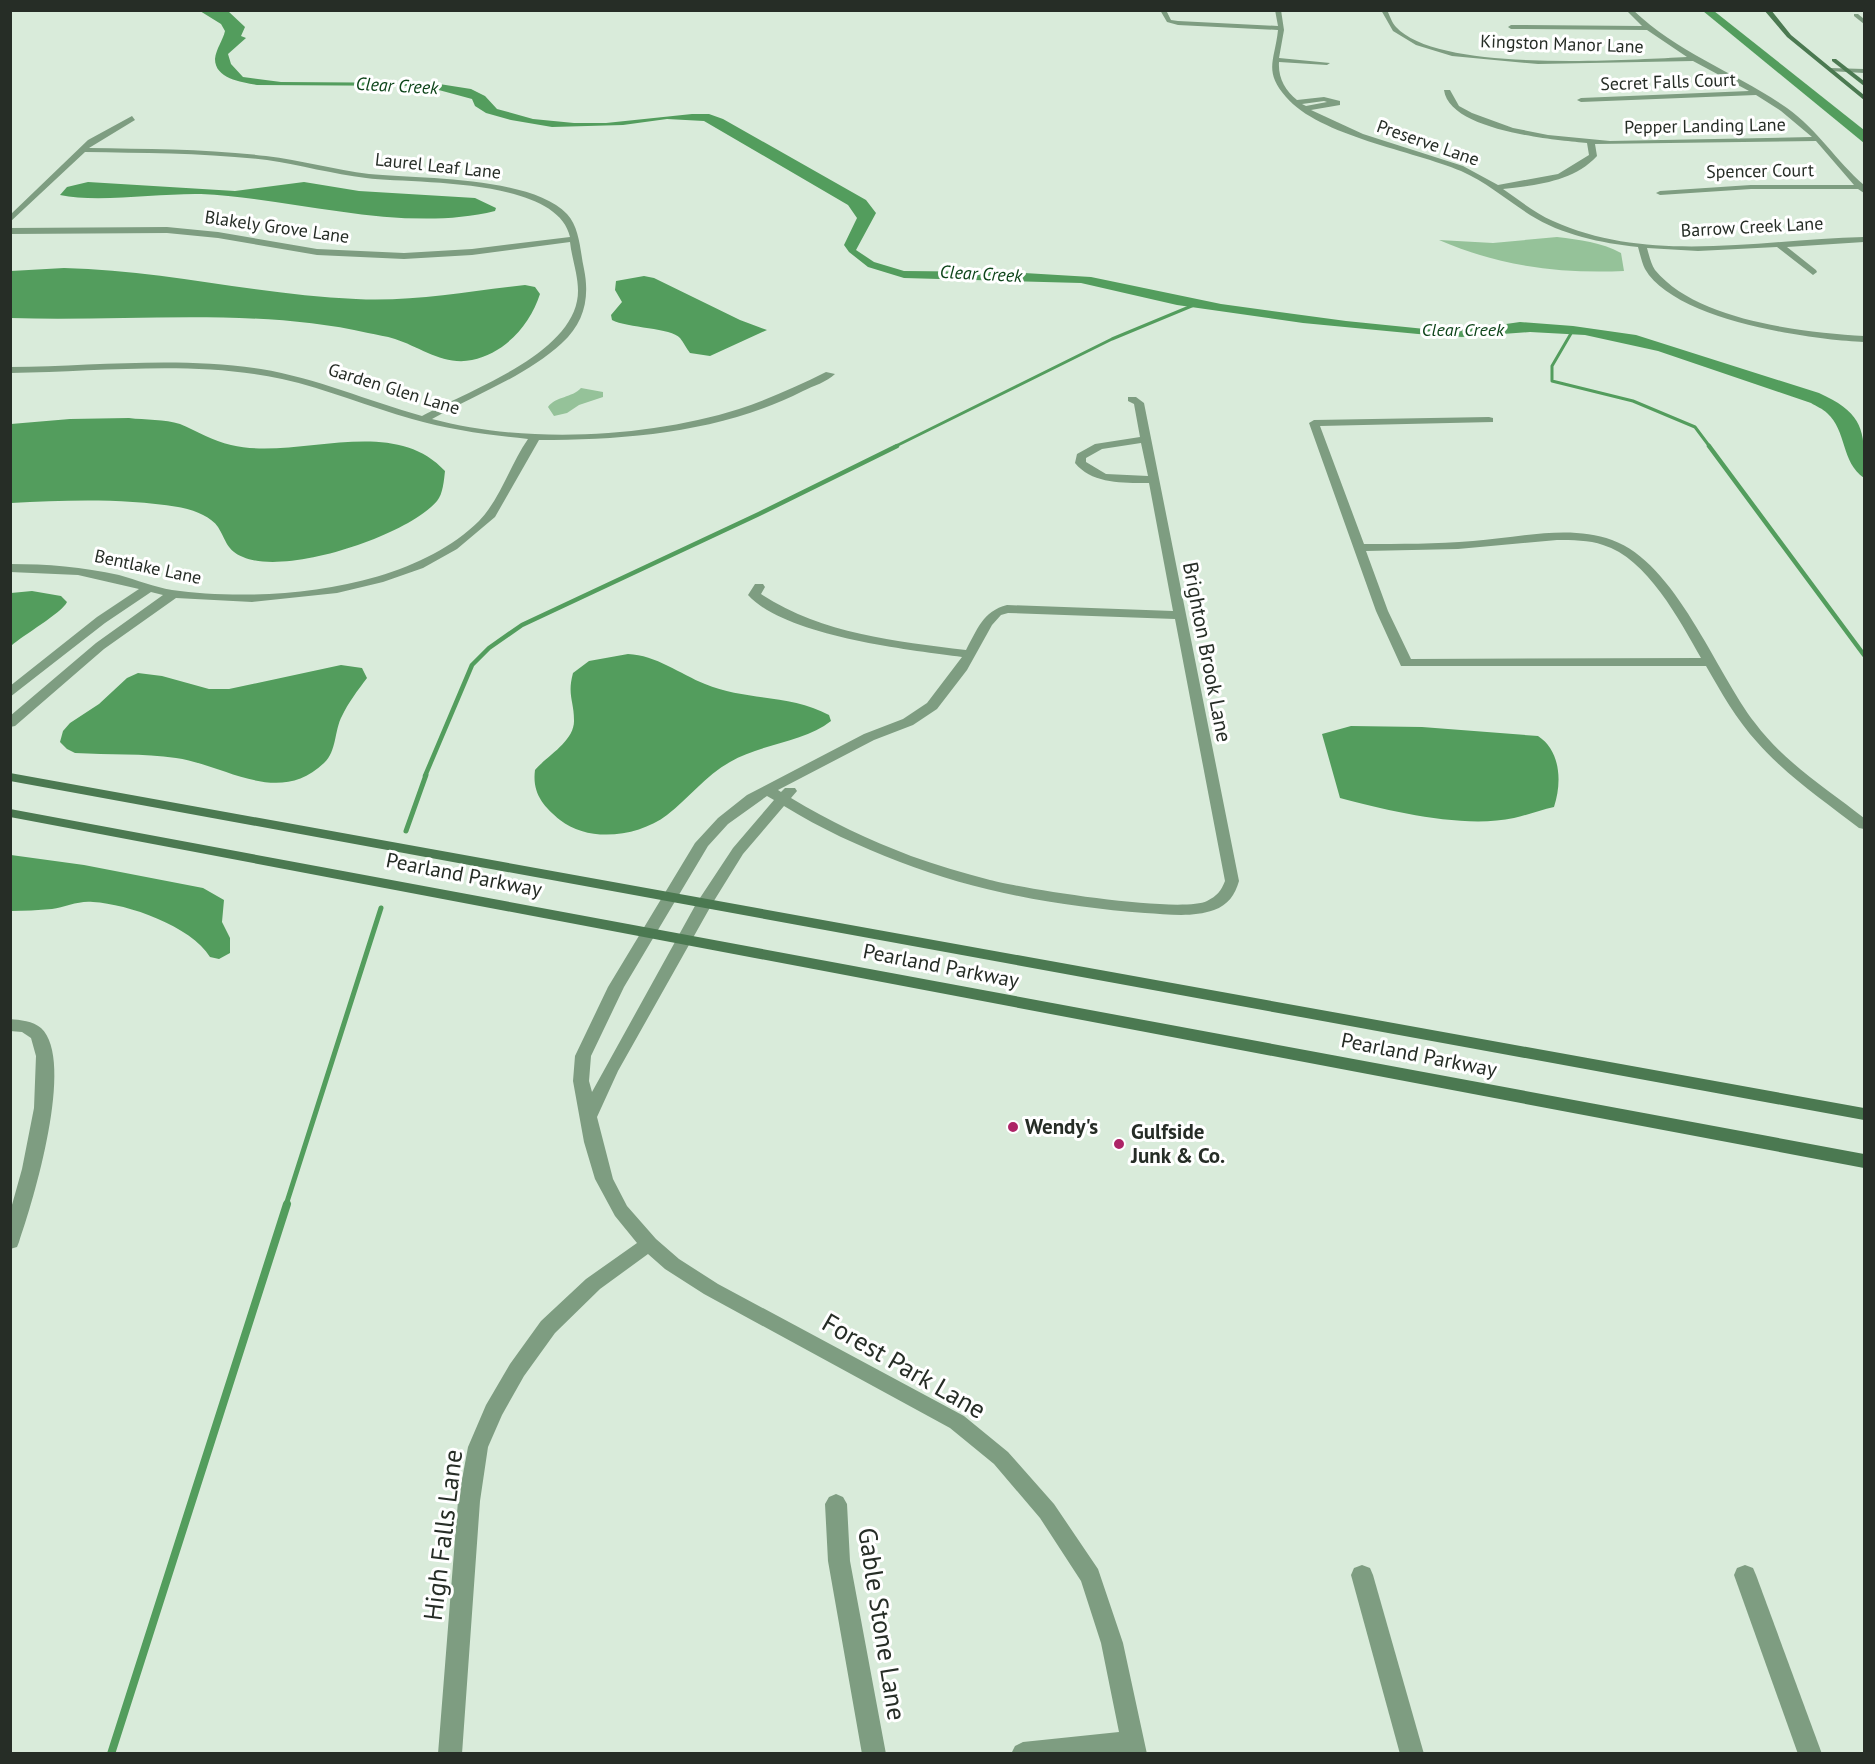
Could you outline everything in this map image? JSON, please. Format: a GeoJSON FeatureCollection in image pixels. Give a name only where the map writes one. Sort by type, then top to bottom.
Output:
{"type":"FeatureCollection","features":[{"type":"Feature","properties":{"kind":"main road"},"geometry":{"type":"LineString","coordinates":[[1769,10],[1804,37]]}},
{"type":"Feature","properties":{"kind":"main road"},"geometry":{"type":"LineString","coordinates":[[1769,10],[1789,36],[1864,98]]}},
{"type":"Feature","properties":{"kind":"main road"},"geometry":{"type":"LineString","coordinates":[[1830,57],[1864,84]]}},
{"type":"Feature","properties":{"kind":"main road","name":"Pearland Parkway"},"geometry":{"type":"LineString","coordinates":[[10,777],[1864,1114]]}},
{"type":"Feature","properties":{"kind":"main road","name":"Pearland Parkway"},"geometry":{"type":"LineString","coordinates":[[10,813],[682,941],[1864,1161]]}},
{"type":"Feature","properties":{"kind":"street"},"geometry":{"type":"LineString","coordinates":[[1163,10],[1169,21],[1281,28]]}},
{"type":"Feature","properties":{"kind":"street","name":"Preserve Lane"},"geometry":{"type":"LineString","coordinates":[[1278,10],[1281,28],[1275,72],[1279,84],[1296,102],[1360,136],[1460,168],[1499,187],[1522,207],[1550,223],[1602,239],[1642,245]]}},
{"type":"Feature","properties":{"kind":"street","name":"Kingston Manor Lane"},"geometry":{"type":"LineString","coordinates":[[1384,10],[1392,29],[1405,38],[1429,48],[1505,61],[1610,63],[1695,59]]}},
{"type":"Feature","properties":{"kind":"street"},"geometry":{"type":"LineString","coordinates":[[1629,10],[1646,27],[1695,59],[1756,93],[1809,127],[1863,189]]}},
{"type":"Feature","properties":{"kind":"street"},"geometry":{"type":"LineString","coordinates":[[1856,15],[1864,22]]}},
{"type":"Feature","properties":{"kind":"street"},"geometry":{"type":"LineString","coordinates":[[1511,27],[1646,27]]}},
{"type":"Feature","properties":{"kind":"street"},"geometry":{"type":"LineString","coordinates":[[1275,60],[1327,63]]}},
{"type":"Feature","properties":{"kind":"street"},"geometry":{"type":"LineString","coordinates":[[1831,70],[1864,71]]}},
{"type":"Feature","properties":{"kind":"street"},"geometry":{"type":"LineString","coordinates":[[1839,77],[1864,77]]}},
{"type":"Feature","properties":{"kind":"street","name":"Pepper Landing Lane"},"geometry":{"type":"LineString","coordinates":[[1447,92],[1456,107],[1488,123],[1548,137],[1591,142],[1819,139]]}},
{"type":"Feature","properties":{"kind":"street","name":"Secret Falls Court"},"geometry":{"type":"LineString","coordinates":[[1581,100],[1756,93]]}},
{"type":"Feature","properties":{"kind":"street"},"geometry":{"type":"LineString","coordinates":[[1296,102],[1324,99],[1337,102],[1307,108]]}},
{"type":"Feature","properties":{"kind":"street"},"geometry":{"type":"LineString","coordinates":[[10,220],[99,135],[132,117]]}},
{"type":"Feature","properties":{"kind":"street"},"geometry":{"type":"LineString","coordinates":[[1499,187],[1561,177],[1581,168],[1593,156],[1591,142]]}},
{"type":"Feature","properties":{"kind":"street","name":"Laurel Leaf Lane"},"geometry":{"type":"LineString","coordinates":[[84,150],[226,154],[285,161],[370,176],[493,186],[524,195],[555,209],[573,227],[582,300],[580,311],[567,331],[551,348],[525,366],[424,419]]}},
{"type":"Feature","properties":{"kind":"street","name":"Spencer Court"},"geometry":{"type":"LineString","coordinates":[[1660,193],[1751,187],[1863,189]]}},
{"type":"Feature","properties":{"kind":"street","name":"Blakely Grove Lane"},"geometry":{"type":"LineString","coordinates":[[10,231],[167,230],[218,235],[317,252],[404,256],[472,252],[574,239]]}},
{"type":"Feature","properties":{"kind":"street","name":"Barrow Creek Lane"},"geometry":{"type":"LineString","coordinates":[[1642,245],[1688,249],[1864,239]]}},
{"type":"Feature","properties":{"kind":"street"},"geometry":{"type":"LineString","coordinates":[[1778,244],[1813,272]]}},
{"type":"Feature","properties":{"kind":"street"},"geometry":{"type":"LineString","coordinates":[[1642,245],[1643,259],[1657,278],[1672,290],[1706,307],[1782,330],[1864,339]]}},
{"type":"Feature","properties":{"kind":"street","name":"Garden Glen Lane"},"geometry":{"type":"LineString","coordinates":[[10,370],[137,364],[236,369],[318,383],[424,419],[478,430],[536,436],[632,432],[692,424],[771,403],[830,374]]}},
{"type":"Feature","properties":{"kind":"street","name":"Brighton Brook Lane"},"geometry":{"type":"LineString","coordinates":[[784,799],[798,810],[862,841],[906,859],[989,885],[1073,900],[1180,910],[1210,906],[1228,894],[1232,881],[1139,403],[1132,399]]}},
{"type":"Feature","properties":{"kind":"street"},"geometry":{"type":"LineString","coordinates":[[1488,420],[1314,423],[1359,548],[1406,663],[1709,662]]}},
{"type":"Feature","properties":{"kind":"street","name":"Bentlake Lane"},"geometry":{"type":"LineString","coordinates":[[10,568],[74,570],[173,594],[239,599],[285,597],[353,585],[410,567],[452,546],[482,525],[508,488],[536,436]]}},
{"type":"Feature","properties":{"kind":"street"},"geometry":{"type":"LineString","coordinates":[[1146,439],[1100,446],[1081,456],[1080,463],[1086,470],[1101,476],[1154,479]]}},
{"type":"Feature","properties":{"kind":"street"},"geometry":{"type":"LineString","coordinates":[[1359,548],[1473,545],[1565,535],[1610,542],[1638,560],[1671,597],[1751,727],[1786,763],[1864,825]]}},
{"type":"Feature","properties":{"kind":"street"},"geometry":{"type":"LineString","coordinates":[[759,587],[754,595],[764,603],[812,623],[893,643],[969,654]]}},
{"type":"Feature","properties":{"kind":"street"},"geometry":{"type":"LineString","coordinates":[[10,693],[101,620],[149,588]]}},
{"type":"Feature","properties":{"kind":"street"},"geometry":{"type":"LineString","coordinates":[[10,723],[100,646],[173,594]]}},
{"type":"Feature","properties":{"kind":"street","name":"Forest Park Lane"},"geometry":{"type":"LineString","coordinates":[[1134,1748],[1112,1643],[1090,1576],[1047,1511],[1001,1458],[957,1422],[711,1289],[672,1264],[649,1244],[621,1211],[604,1179],[593,1142],[581,1081],[583,1056],[616,987],[702,843],[723,820],[752,798],[869,738],[908,722],[932,706],[961,670],[997,612],[1007,609],[1180,615]]}},
{"type":"Feature","properties":{"kind":"street"},"geometry":{"type":"LineString","coordinates":[[589,1116],[610,1071],[704,904],[738,850],[784,799],[806,770]]}},
{"type":"Feature","properties":{"kind":"street"},"geometry":{"type":"LineString","coordinates":[[768,790],[784,799]]}},
{"type":"Feature","properties":{"kind":"street"},"geometry":{"type":"LineString","coordinates":[[10,1025],[31,1029],[39,1037],[44,1055],[44,1090],[39,1135],[24,1203],[10,1242]]}},
{"type":"Feature","properties":{"kind":"street","name":"High Falls Lane"},"geometry":{"type":"LineString","coordinates":[[450,1754],[469,1501],[478,1447],[499,1401],[517,1370],[548,1327],[593,1284],[649,1244]]}},
{"type":"Feature","properties":{"kind":"street","name":"Gable Stone Lane"},"geometry":{"type":"LineString","coordinates":[[836,1504],[838,1561],[874,1754]]}},
{"type":"Feature","properties":{"kind":"street"},"geometry":{"type":"LineString","coordinates":[[1362,1575],[1412,1754]]}},
{"type":"Feature","properties":{"kind":"street"},"geometry":{"type":"LineString","coordinates":[[1744,1575],[1810,1754]]}},
{"type":"Feature","properties":{"kind":"street"},"geometry":{"type":"LineString","coordinates":[[1023,1754],[1134,1748]]}},
{"type":"Feature","properties":{"kind":"shaded area"},"geometry":{"type":"Polygon","coordinates":[[[1557,237],[1598,244],[1621,253],[1624,271],[1577,271],[1530,266],[1484,256],[1439,240],[1493,243],[1557,237]]]}},
{"type":"Feature","properties":{"kind":"shaded area"},"geometry":{"type":"Polygon","coordinates":[[[581,388],[603,392],[603,397],[579,405],[567,413],[554,416],[548,407],[551,403],[581,388]]]}},
{"type":"Feature","properties":{"kind":"water","name":"Clear Creek"},"geometry":{"type":"Polygon","coordinates":[[[200,11],[228,11],[245,27],[241,36],[246,38],[228,54],[231,64],[243,77],[281,82],[433,83],[471,89],[485,96],[497,109],[533,119],[574,123],[606,123],[692,114],[709,114],[723,119],[866,200],[876,213],[856,250],[874,262],[904,271],[1006,272],[1091,277],[1221,304],[1435,330],[1520,322],[1573,326],[1636,335],[1819,393],[1834,401],[1854,417],[1859,426],[1864,448],[1864,478],[1851,464],[1833,420],[1811,403],[1658,351],[1585,335],[1530,332],[1462,337],[1418,334],[1303,323],[1177,305],[1081,283],[904,278],[868,267],[849,252],[844,245],[857,218],[848,205],[704,121],[667,119],[623,125],[552,127],[486,113],[475,106],[472,99],[424,86],[257,85],[230,78],[219,71],[215,59],[225,31],[221,24],[200,11]]]}},
{"type":"Feature","properties":{"kind":"water"},"geometry":{"type":"Polygon","coordinates":[[[1703,11],[1714,11],[1864,130],[1864,143],[1703,11]]]}},
{"type":"Feature","properties":{"kind":"water"},"geometry":{"type":"Polygon","coordinates":[[[88,182],[235,191],[304,182],[359,191],[475,198],[496,208],[495,211],[460,217],[423,219],[348,213],[201,194],[111,198],[60,195],[67,187],[88,182]]]}},
{"type":"Feature","properties":{"kind":"water"},"geometry":{"type":"Polygon","coordinates":[[[64,268],[137,273],[319,297],[377,300],[525,285],[535,287],[540,294],[530,316],[515,336],[495,351],[472,360],[462,361],[432,355],[385,336],[325,325],[280,320],[190,317],[11,318],[11,271],[64,268]]]}},
{"type":"Feature","properties":{"kind":"water"},"geometry":{"type":"Polygon","coordinates":[[[644,276],[654,278],[740,320],[767,330],[710,356],[690,353],[680,338],[668,332],[612,320],[611,315],[622,302],[615,290],[616,281],[644,276]]]}},
{"type":"Feature","properties":{"kind":"water"},"geometry":{"type":"Polygon","coordinates":[[[129,418],[174,422],[224,443],[257,448],[285,448],[343,442],[398,445],[423,454],[445,471],[443,487],[437,501],[422,514],[400,527],[345,549],[287,561],[262,561],[238,555],[230,548],[215,523],[183,508],[115,501],[11,503],[11,424],[70,419],[129,418]]]}},
{"type":"Feature","properties":{"kind":"water"},"geometry":{"type":"Polygon","coordinates":[[[32,591],[61,596],[67,602],[58,612],[11,646],[11,593],[32,591]]]}},
{"type":"Feature","properties":{"kind":"water"},"geometry":{"type":"Polygon","coordinates":[[[628,654],[658,661],[720,689],[784,700],[814,708],[829,715],[831,721],[808,734],[755,751],[730,762],[667,815],[642,828],[614,834],[585,832],[560,820],[548,810],[535,786],[535,770],[559,748],[573,728],[571,687],[573,673],[589,661],[628,654]]]}},
{"type":"Feature","properties":{"kind":"water"},"geometry":{"type":"Polygon","coordinates":[[[341,665],[362,668],[367,678],[342,716],[328,758],[306,776],[288,782],[270,783],[252,780],[195,762],[164,756],[75,753],[60,742],[63,731],[70,723],[99,704],[127,678],[138,673],[162,676],[209,689],[229,689],[341,665]]]}},
{"type":"Feature","properties":{"kind":"water"},"geometry":{"type":"Polygon","coordinates":[[[1351,726],[1422,727],[1538,736],[1551,750],[1558,768],[1557,798],[1554,807],[1514,818],[1472,821],[1404,813],[1340,798],[1322,734],[1351,726]]]}},
{"type":"Feature","properties":{"kind":"water"},"geometry":{"type":"Polygon","coordinates":[[[11,855],[84,865],[203,888],[224,900],[222,922],[230,938],[230,953],[219,959],[210,957],[189,936],[174,927],[123,907],[83,902],[52,909],[11,911],[11,855]]]}},
{"type":"Feature","properties":{"kind":"waterway"},"geometry":{"type":"LineString","coordinates":[[894,447],[1112,339],[1194,305]]}},
{"type":"Feature","properties":{"kind":"waterway"},"geometry":{"type":"LineString","coordinates":[[1573,330],[1552,366],[1552,381],[1633,401],[1695,427],[1710,447]]}},
{"type":"Feature","properties":{"kind":"waterway"},"geometry":{"type":"LineString","coordinates":[[425,776],[472,665],[489,648],[522,625],[759,514],[897,446]]}},
{"type":"Feature","properties":{"kind":"waterway"},"geometry":{"type":"LineString","coordinates":[[1709,446],[1864,655]]}},
{"type":"Feature","properties":{"kind":"waterway"},"geometry":{"type":"LineString","coordinates":[[406,831],[426,775]]}},
{"type":"Feature","properties":{"kind":"waterway"},"geometry":{"type":"LineString","coordinates":[[286,1205],[381,908]]}},
{"type":"Feature","properties":{"kind":"waterway"},"geometry":{"type":"LineString","coordinates":[[111,1754],[287,1204]]}},
{"type":"Feature","properties":{"kind":"place","name":"Wendy's"},"geometry":{"type":"Point","coordinates":[1013,1127]}},
{"type":"Feature","properties":{"kind":"place","name":"Gulfside Junk & Co."},"geometry":{"type":"Point","coordinates":[1119,1144]}}]}
